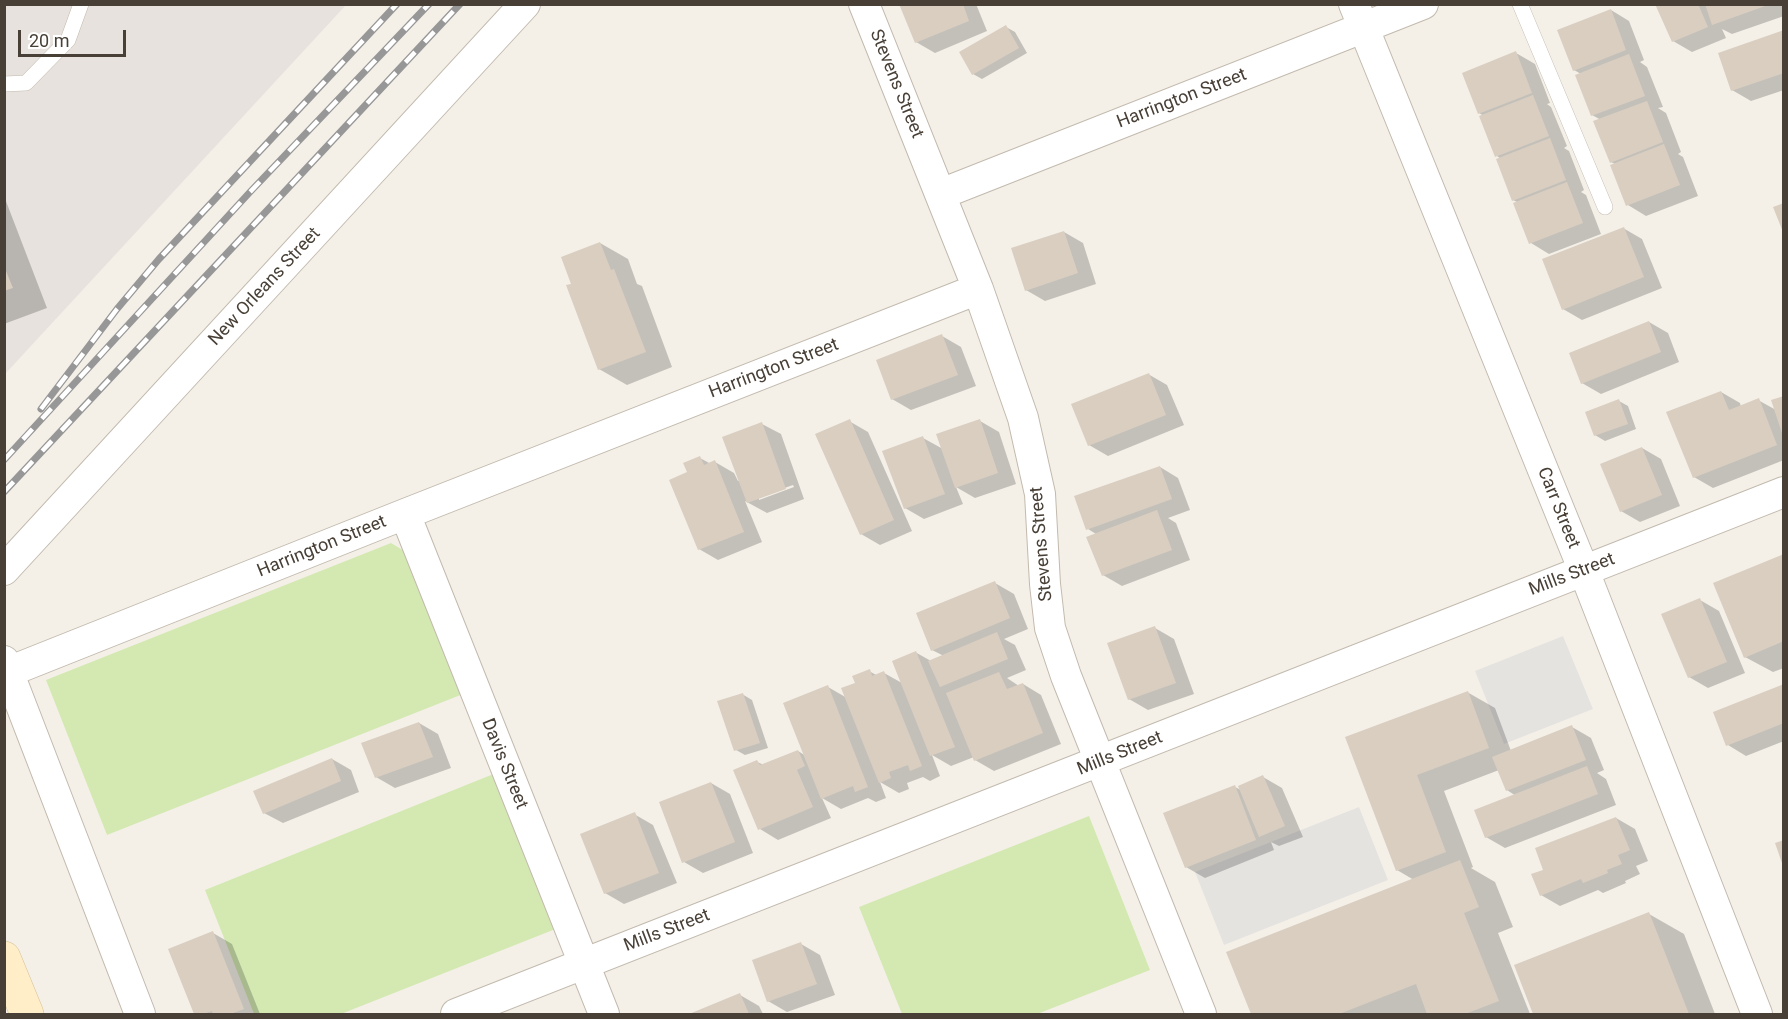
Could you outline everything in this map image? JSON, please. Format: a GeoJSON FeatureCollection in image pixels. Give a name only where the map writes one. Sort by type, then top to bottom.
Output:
{"type":"FeatureCollection","features":[{"type":"Feature","properties":{"kind":"main road"},"geometry":{"type":"LineString","coordinates":[[4,958],[27,1014]]}},
{"type":"Feature","properties":{"kind":"street","name":"New Orleans Street"},"geometry":{"type":"LineString","coordinates":[[4,570],[525,4]]}},
{"type":"Feature","properties":{"kind":"street","name":"Stevens Street"},"geometry":{"type":"LineString","coordinates":[[864,4],[978,289],[1023,418],[1040,494],[1050,628],[1066,676],[1201,1014]]}},
{"type":"Feature","properties":{"kind":"street","name":"Harrington Street"},"geometry":{"type":"LineString","coordinates":[[940,194],[1359,16],[1423,4]]}},
{"type":"Feature","properties":{"kind":"street","name":"Carr Street"},"geometry":{"type":"LineString","coordinates":[[1359,16],[1584,571],[1757,1014]]}},
{"type":"Feature","properties":{"kind":"street","name":"Harrington Street"},"geometry":{"type":"LineString","coordinates":[[140,1014],[6,666],[405,514],[978,289]]}},
{"type":"Feature","properties":{"kind":"street","name":"Mills Street"},"geometry":{"type":"LineString","coordinates":[[456,1014],[1784,492]]}},
{"type":"Feature","properties":{"kind":"street","name":"Davis Street"},"geometry":{"type":"LineString","coordinates":[[405,514],[604,1014]]}},
{"type":"Feature","properties":{"kind":"lane"},"geometry":{"type":"LineString","coordinates":[[4,84],[27,83],[68,40],[81,4]]}},
{"type":"Feature","properties":{"kind":"lane"},"geometry":{"type":"LineString","coordinates":[[1520,4],[1605,207]]}},
{"type":"Feature","properties":{"kind":"shaded area"},"geometry":{"type":"Polygon","coordinates":[[[5,5],[346,5],[5,374],[5,5]]]}},
{"type":"Feature","properties":{"kind":"shaded area"},"geometry":{"type":"Polygon","coordinates":[[[1563,636],[1593,709],[1504,744],[1475,671],[1563,636]]]}},
{"type":"Feature","properties":{"kind":"shaded area"},"geometry":{"type":"Polygon","coordinates":[[[1359,807],[1388,880],[1224,945],[1195,872],[1359,807]]]}},
{"type":"Feature","properties":{"kind":"green space"},"geometry":{"type":"Polygon","coordinates":[[[391,543],[406,552],[463,694],[107,835],[46,680],[391,543]]]}},
{"type":"Feature","properties":{"kind":"green space"},"geometry":{"type":"Polygon","coordinates":[[[496,773],[558,928],[341,1014],[254,1014],[205,890],[496,773]]]}},
{"type":"Feature","properties":{"kind":"green space"},"geometry":{"type":"Polygon","coordinates":[[[1089,816],[1150,970],[1037,1014],[902,1014],[859,907],[1089,816]]]}},
{"type":"Feature","properties":{"kind":"building"},"geometry":{"type":"Polygon","coordinates":[[[899,4],[963,4],[969,21],[915,43],[899,4]]]}},
{"type":"Feature","properties":{"kind":"building"},"geometry":{"type":"Polygon","coordinates":[[[1655,4],[1698,4],[1708,27],[1672,42],[1655,4]]]}},
{"type":"Feature","properties":{"kind":"building"},"geometry":{"type":"Polygon","coordinates":[[[1705,4],[1768,4],[1768,5],[1712,25],[1705,4]]]}},
{"type":"Feature","properties":{"kind":"building"},"geometry":{"type":"Polygon","coordinates":[[[1611,9],[1626,50],[1573,71],[1557,30],[1611,9]]]}},
{"type":"Feature","properties":{"kind":"building"},"geometry":{"type":"Polygon","coordinates":[[[1006,25],[1019,48],[972,75],[959,52],[1006,25]]]}},
{"type":"Feature","properties":{"kind":"building"},"geometry":{"type":"Polygon","coordinates":[[[1784,30],[1784,73],[1731,91],[1718,53],[1784,30]]]}},
{"type":"Feature","properties":{"kind":"building"},"geometry":{"type":"Polygon","coordinates":[[[1516,51],[1532,93],[1478,114],[1462,73],[1516,51]]]}},
{"type":"Feature","properties":{"kind":"building"},"geometry":{"type":"Polygon","coordinates":[[[1629,54],[1645,96],[1591,116],[1575,75],[1629,54]]]}},
{"type":"Feature","properties":{"kind":"building"},"geometry":{"type":"Polygon","coordinates":[[[1533,95],[1549,136],[1495,157],[1479,116],[1533,95]]]}},
{"type":"Feature","properties":{"kind":"building"},"geometry":{"type":"Polygon","coordinates":[[[1647,101],[1663,142],[1610,163],[1593,121],[1647,101]]]}},
{"type":"Feature","properties":{"kind":"building"},"geometry":{"type":"Polygon","coordinates":[[[1550,138],[1566,180],[1512,201],[1496,159],[1550,138]]]}},
{"type":"Feature","properties":{"kind":"building"},"geometry":{"type":"Polygon","coordinates":[[[1664,144],[1680,185],[1626,206],[1610,165],[1664,144]]]}},
{"type":"Feature","properties":{"kind":"building"},"geometry":{"type":"Polygon","coordinates":[[[1567,182],[1583,223],[1529,244],[1513,203],[1567,182]]]}},
{"type":"Feature","properties":{"kind":"building"},"geometry":{"type":"Polygon","coordinates":[[[1784,203],[1784,232],[1783,232],[1773,207],[1784,203]]]}},
{"type":"Feature","properties":{"kind":"building"},"geometry":{"type":"Polygon","coordinates":[[[1624,227],[1644,277],[1562,310],[1542,259],[1624,227]]]}},
{"type":"Feature","properties":{"kind":"building"},"geometry":{"type":"Polygon","coordinates":[[[1064,231],[1078,273],[1025,291],[1011,248],[1064,231]]]}},
{"type":"Feature","properties":{"kind":"building"},"geometry":{"type":"Polygon","coordinates":[[[600,242],[611,270],[614,269],[646,352],[598,370],[566,285],[571,284],[561,257],[600,242]]]}},
{"type":"Feature","properties":{"kind":"building"},"geometry":{"type":"Polygon","coordinates":[[[4,266],[13,288],[4,291],[4,266]]]}},
{"type":"Feature","properties":{"kind":"building"},"geometry":{"type":"Polygon","coordinates":[[[1649,321],[1661,352],[1581,384],[1569,353],[1649,321]]]}},
{"type":"Feature","properties":{"kind":"building"},"geometry":{"type":"Polygon","coordinates":[[[942,334],[958,375],[891,400],[876,360],[942,334]]]}},
{"type":"Feature","properties":{"kind":"building"},"geometry":{"type":"Polygon","coordinates":[[[1149,373],[1166,415],[1088,446],[1071,404],[1149,373]]]}},
{"type":"Feature","properties":{"kind":"building"},"geometry":{"type":"Polygon","coordinates":[[[1721,391],[1729,410],[1759,398],[1777,445],[1693,478],[1666,412],[1721,391]]]}},
{"type":"Feature","properties":{"kind":"building"},"geometry":{"type":"Polygon","coordinates":[[[1784,396],[1784,436],[1783,436],[1771,400],[1784,396]]]}},
{"type":"Feature","properties":{"kind":"building"},"geometry":{"type":"Polygon","coordinates":[[[1619,399],[1628,424],[1594,436],[1585,412],[1619,399]]]}},
{"type":"Feature","properties":{"kind":"building"},"geometry":{"type":"Polygon","coordinates":[[[850,419],[894,520],[860,535],[815,434],[850,419]]]}},
{"type":"Feature","properties":{"kind":"building"},"geometry":{"type":"Polygon","coordinates":[[[980,419],[998,473],[955,488],[936,434],[980,419]]]}},
{"type":"Feature","properties":{"kind":"building"},"geometry":{"type":"Polygon","coordinates":[[[762,422],[786,489],[747,503],[722,437],[762,422]]]}},
{"type":"Feature","properties":{"kind":"building"},"geometry":{"type":"Polygon","coordinates":[[[923,436],[945,494],[904,509],[882,451],[923,436]]]}},
{"type":"Feature","properties":{"kind":"building"},"geometry":{"type":"Polygon","coordinates":[[[1642,447],[1662,495],[1620,512],[1600,464],[1642,447]]]}},
{"type":"Feature","properties":{"kind":"building"},"geometry":{"type":"Polygon","coordinates":[[[700,456],[704,465],[715,460],[744,532],[698,550],[669,480],[687,472],[683,463],[700,456]]]}},
{"type":"Feature","properties":{"kind":"building"},"geometry":{"type":"Polygon","coordinates":[[[1160,466],[1172,499],[1086,530],[1074,496],[1160,466]]]}},
{"type":"Feature","properties":{"kind":"building"},"geometry":{"type":"Polygon","coordinates":[[[1157,510],[1172,550],[1102,576],[1086,537],[1157,510]]]}},
{"type":"Feature","properties":{"kind":"building"},"geometry":{"type":"Polygon","coordinates":[[[1784,554],[1784,641],[1744,658],[1713,583],[1784,554]]]}},
{"type":"Feature","properties":{"kind":"building"},"geometry":{"type":"Polygon","coordinates":[[[995,581],[1010,618],[931,651],[916,613],[995,581]]]}},
{"type":"Feature","properties":{"kind":"building"},"geometry":{"type":"Polygon","coordinates":[[[1700,598],[1727,662],[1688,678],[1661,614],[1700,598]]]}},
{"type":"Feature","properties":{"kind":"building"},"geometry":{"type":"Polygon","coordinates":[[[1155,626],[1176,683],[1128,700],[1107,643],[1155,626]]]}},
{"type":"Feature","properties":{"kind":"building"},"geometry":{"type":"Polygon","coordinates":[[[997,632],[1008,659],[940,687],[928,661],[997,632]]]}},
{"type":"Feature","properties":{"kind":"building"},"geometry":{"type":"Polygon","coordinates":[[[916,651],[955,747],[930,756],[892,661],[916,651]]]}},
{"type":"Feature","properties":{"kind":"building"},"geometry":{"type":"Polygon","coordinates":[[[870,669],[872,676],[884,671],[922,766],[910,771],[908,765],[889,772],[891,778],[879,783],[841,688],[855,683],[852,676],[870,669]]]}},
{"type":"Feature","properties":{"kind":"building"},"geometry":{"type":"Polygon","coordinates":[[[999,672],[1007,689],[1023,683],[1043,733],[974,761],[946,693],[999,672]]]}},
{"type":"Feature","properties":{"kind":"building"},"geometry":{"type":"Polygon","coordinates":[[[1784,684],[1784,723],[1726,746],[1713,712],[1784,684]]]}},
{"type":"Feature","properties":{"kind":"building"},"geometry":{"type":"Polygon","coordinates":[[[828,685],[868,787],[855,792],[853,786],[821,799],[783,703],[828,685]]]}},
{"type":"Feature","properties":{"kind":"building"},"geometry":{"type":"Polygon","coordinates":[[[1468,691],[1489,748],[1417,775],[1446,852],[1396,871],[1345,737],[1468,691]]]}},
{"type":"Feature","properties":{"kind":"building"},"geometry":{"type":"Polygon","coordinates":[[[743,693],[760,743],[734,751],[717,701],[743,693]]]}},
{"type":"Feature","properties":{"kind":"building"},"geometry":{"type":"Polygon","coordinates":[[[419,722],[433,757],[375,778],[361,743],[419,722]]]}},
{"type":"Feature","properties":{"kind":"building"},"geometry":{"type":"Polygon","coordinates":[[[1572,725],[1586,760],[1506,791],[1492,757],[1572,725]]]}},
{"type":"Feature","properties":{"kind":"building"},"geometry":{"type":"Polygon","coordinates":[[[798,750],[805,766],[797,770],[813,807],[758,830],[733,770],[757,760],[760,765],[798,750]]]}},
{"type":"Feature","properties":{"kind":"building"},"geometry":{"type":"Polygon","coordinates":[[[332,758],[341,781],[263,814],[253,791],[332,758]]]}},
{"type":"Feature","properties":{"kind":"building"},"geometry":{"type":"Polygon","coordinates":[[[1587,766],[1598,794],[1485,838],[1474,810],[1587,766]]]}},
{"type":"Feature","properties":{"kind":"building"},"geometry":{"type":"Polygon","coordinates":[[[1263,775],[1285,826],[1259,837],[1238,786],[1263,775]]]}},
{"type":"Feature","properties":{"kind":"building"},"geometry":{"type":"Polygon","coordinates":[[[711,782],[735,842],[682,863],[659,802],[711,782]]]}},
{"type":"Feature","properties":{"kind":"building"},"geometry":{"type":"Polygon","coordinates":[[[1235,785],[1256,840],[1185,868],[1163,813],[1235,785]]]}},
{"type":"Feature","properties":{"kind":"building"},"geometry":{"type":"Polygon","coordinates":[[[635,812],[659,873],[604,894],[580,834],[635,812]]]}},
{"type":"Feature","properties":{"kind":"building"},"geometry":{"type":"Polygon","coordinates":[[[1616,817],[1630,850],[1618,855],[1622,864],[1607,870],[1608,873],[1583,883],[1581,879],[1540,896],[1531,874],[1543,870],[1535,848],[1616,817]]]}},
{"type":"Feature","properties":{"kind":"building"},"geometry":{"type":"Polygon","coordinates":[[[1784,840],[1784,866],[1783,866],[1775,843],[1784,840]]]}},
{"type":"Feature","properties":{"kind":"building"},"geometry":{"type":"Polygon","coordinates":[[[1460,860],[1479,907],[1464,913],[1499,1001],[1465,1014],[1427,1014],[1416,984],[1339,1014],[1251,1014],[1226,952],[1460,860]]]}},
{"type":"Feature","properties":{"kind":"building"},"geometry":{"type":"Polygon","coordinates":[[[1649,912],[1689,1014],[1533,1014],[1514,965],[1649,912]]]}},
{"type":"Feature","properties":{"kind":"building"},"geometry":{"type":"Polygon","coordinates":[[[213,931],[244,1009],[230,1014],[213,1014],[212,1011],[194,1014],[168,949],[213,931]]]}},
{"type":"Feature","properties":{"kind":"building"},"geometry":{"type":"Polygon","coordinates":[[[801,942],[817,984],[767,1002],[752,960],[801,942]]]}},
{"type":"Feature","properties":{"kind":"building"},"geometry":{"type":"Polygon","coordinates":[[[740,993],[749,1014],[689,1014],[740,993]]]}},
{"type":"Feature","properties":{"kind":"railway"},"geometry":{"type":"LineString","coordinates":[[41,409],[117,309],[159,259],[397,4]]}},
{"type":"Feature","properties":{"kind":"railway"},"geometry":{"type":"LineString","coordinates":[[4,460],[250,192],[429,4]]}},
{"type":"Feature","properties":{"kind":"railway"},"geometry":{"type":"LineString","coordinates":[[4,492],[460,4]]}}]}
